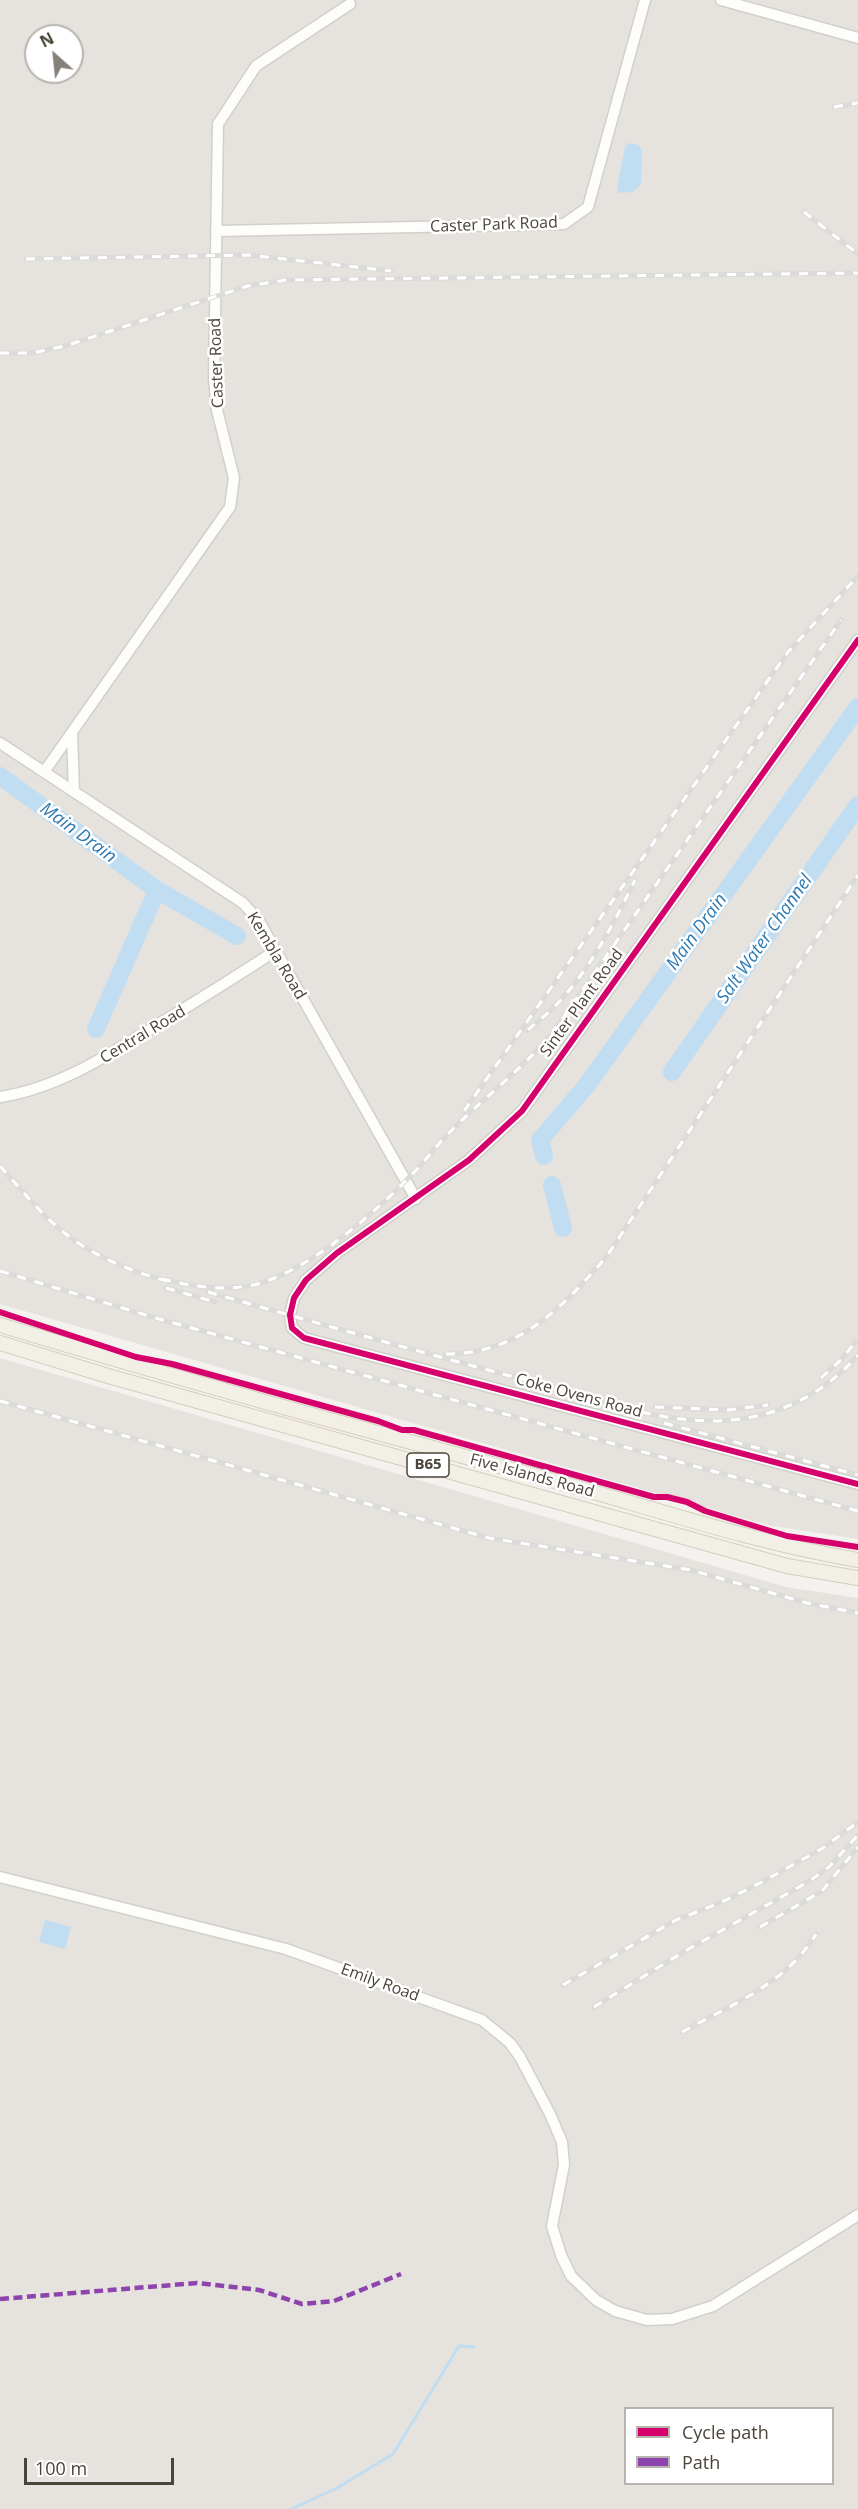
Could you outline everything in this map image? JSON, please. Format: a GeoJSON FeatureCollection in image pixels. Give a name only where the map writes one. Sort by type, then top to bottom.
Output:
{"type":"FeatureCollection","features":[{"type":"Feature","properties":{"kind":"main road","name":"Five Islands Road"},"geometry":{"type":"LineString","coordinates":[[0,1325],[146,1370],[758,1540],[858,1560]]}},
{"type":"Feature","properties":{"kind":"main road","name":"Five Islands Road"},"geometry":{"type":"LineString","coordinates":[[0,1343],[108,1376],[787,1566],[858,1578]]}},
{"type":"Feature","properties":{"kind":"street","name":"Caster Park Road"},"geometry":{"type":"LineString","coordinates":[[216,231],[564,224],[588,207],[645,0]]}},
{"type":"Feature","properties":{"kind":"street"},"geometry":{"type":"LineString","coordinates":[[721,0],[858,38]]}},
{"type":"Feature","properties":{"kind":"street","name":"Caster Road"},"geometry":{"type":"LineString","coordinates":[[44,772],[230,507],[234,478],[217,410],[214,379],[218,124],[256,66],[350,4]]}},
{"type":"Feature","properties":{"kind":"street","name":"Sinter Plant Road"},"geometry":{"type":"LineString","coordinates":[[294,1332],[290,1323],[291,1307],[306,1280],[337,1253],[416,1200],[484,1148],[522,1111],[858,640]]}},
{"type":"Feature","properties":{"kind":"street"},"geometry":{"type":"LineString","coordinates":[[72,733],[74,792]]}},
{"type":"Feature","properties":{"kind":"street","name":"Kembla Road"},"geometry":{"type":"LineString","coordinates":[[0,743],[243,903],[259,921],[416,1200]]}},
{"type":"Feature","properties":{"kind":"street","name":"Central Road"},"geometry":{"type":"LineString","coordinates":[[0,1097],[45,1084],[96,1063],[198,1002],[274,951]]}},
{"type":"Feature","properties":{"kind":"street","name":"Coke Ovens Road"},"geometry":{"type":"LineString","coordinates":[[294,1332],[303,1338],[858,1484]]}},
{"type":"Feature","properties":{"kind":"street","name":"Emily Road"},"geometry":{"type":"LineString","coordinates":[[0,1877],[286,1949],[482,2020],[510,2043],[520,2057],[562,2142],[564,2165],[552,2226],[556,2244],[572,2276],[596,2300],[615,2311],[647,2320],[672,2319],[713,2306],[757,2281],[858,2215]]}},
{"type":"Feature","properties":{"kind":"shaded area"},"geometry":{"type":"Polygon","coordinates":[[[0,0],[858,0],[858,1539],[767,1525],[0,1304],[0,0]]]}},
{"type":"Feature","properties":{"kind":"shaded area"},"geometry":{"type":"Polygon","coordinates":[[[716,148],[718,205],[654,207],[653,150],[716,148]]]}},
{"type":"Feature","properties":{"kind":"shaded area"},"geometry":{"type":"Polygon","coordinates":[[[340,179],[341,218],[236,221],[235,182],[340,179]]]}},
{"type":"Feature","properties":{"kind":"shaded area"},"geometry":{"type":"Polygon","coordinates":[[[116,345],[119,398],[148,396],[148,374],[190,370],[191,385],[196,385],[194,350],[202,350],[203,387],[188,389],[188,420],[122,409],[119,425],[90,423],[89,401],[101,398],[97,347],[116,345]]]}},
{"type":"Feature","properties":{"kind":"shaded area"},"geometry":{"type":"Polygon","coordinates":[[[20,820],[42,835],[14,883],[57,910],[86,865],[115,879],[123,904],[94,965],[66,953],[49,997],[42,995],[25,1048],[15,1064],[21,1070],[0,1083],[0,859],[20,820]]]}},
{"type":"Feature","properties":{"kind":"shaded area"},"geometry":{"type":"Polygon","coordinates":[[[94,1098],[108,1128],[134,1151],[129,1193],[145,1223],[143,1242],[123,1238],[78,1220],[34,1181],[63,1155],[42,1110],[94,1098]]]}},
{"type":"Feature","properties":{"kind":"shaded area"},"geometry":{"type":"Polygon","coordinates":[[[0,1358],[786,1587],[858,1598],[858,2509],[0,2509],[0,1358]]]}},
{"type":"Feature","properties":{"kind":"shaded area"},"geometry":{"type":"Polygon","coordinates":[[[746,1810],[765,1845],[759,1856],[649,1917],[628,1877],[746,1810]]]}},
{"type":"Feature","properties":{"kind":"shaded area"},"geometry":{"type":"Polygon","coordinates":[[[500,2060],[542,2151],[527,2158],[485,2067],[500,2060]]]}},
{"type":"Feature","properties":{"kind":"shaded area"},"geometry":{"type":"Polygon","coordinates":[[[333,2100],[361,2107],[360,2114],[380,2121],[367,2166],[297,2142],[307,2113],[333,2100]]]}},
{"type":"Feature","properties":{"kind":"shaded area"},"geometry":{"type":"Polygon","coordinates":[[[432,2163],[462,2215],[483,2204],[491,2190],[498,2194],[502,2186],[506,2190],[507,2197],[494,2218],[476,2228],[461,2246],[399,2201],[407,2171],[415,2173],[432,2163]]]}},
{"type":"Feature","properties":{"kind":"shaded area"},"geometry":{"type":"Polygon","coordinates":[[[536,2171],[542,2189],[542,2233],[549,2259],[538,2270],[526,2264],[518,2228],[536,2233],[536,2192],[531,2177],[536,2171]]]}},
{"type":"Feature","properties":{"kind":"shaded area"},"geometry":{"type":"Polygon","coordinates":[[[750,2216],[764,2246],[723,2279],[667,2301],[633,2282],[750,2216]]]}},
{"type":"Feature","properties":{"kind":"water"},"geometry":{"type":"Polygon","coordinates":[[[629,143],[638,145],[642,150],[641,185],[632,192],[619,193],[617,188],[625,147],[629,143]]]}},
{"type":"Feature","properties":{"kind":"water"},"geometry":{"type":"Polygon","coordinates":[[[45,1920],[71,1927],[65,1949],[39,1942],[45,1920]]]}},
{"type":"Feature","properties":{"kind":"waterway","name":"Main Drain"},"geometry":{"type":"LineString","coordinates":[[544,1156],[540,1140],[587,1085],[858,707]]}},
{"type":"Feature","properties":{"kind":"waterway","name":"Main Drain"},"geometry":{"type":"LineString","coordinates":[[0,776],[157,890],[237,936]]}},
{"type":"Feature","properties":{"kind":"waterway","name":"Salt Water Channel"},"geometry":{"type":"LineString","coordinates":[[672,1072],[858,805]]}},
{"type":"Feature","properties":{"kind":"waterway","name":"Main Drain"},"geometry":{"type":"LineString","coordinates":[[96,1029],[157,890]]}},
{"type":"Feature","properties":{"kind":"waterway","name":"Main Drain"},"geometry":{"type":"LineString","coordinates":[[552,1185],[563,1228]]}},
{"type":"Feature","properties":{"kind":"waterway"},"geometry":{"type":"LineString","coordinates":[[291,2509],[337,2488],[393,2454],[459,2346],[474,2347]]}},
{"type":"Feature","properties":{"kind":"railway"},"geometry":{"type":"LineString","coordinates":[[834,107],[858,103]]}},
{"type":"Feature","properties":{"kind":"railway"},"geometry":{"type":"LineString","coordinates":[[804,212],[858,254]]}},
{"type":"Feature","properties":{"kind":"railway"},"geometry":{"type":"LineString","coordinates":[[26,259],[249,255],[391,271]]}},
{"type":"Feature","properties":{"kind":"railway"},"geometry":{"type":"LineString","coordinates":[[0,353],[32,353],[65,346],[248,286],[286,280],[858,273]]}},
{"type":"Feature","properties":{"kind":"railway"},"geometry":{"type":"LineString","coordinates":[[464,1111],[788,652],[858,576]]}},
{"type":"Feature","properties":{"kind":"railway"},"geometry":{"type":"LineString","coordinates":[[162,1279],[216,1288],[248,1286],[270,1280],[317,1255],[363,1220],[403,1184],[449,1133],[527,1061],[551,1035],[841,620]]}},
{"type":"Feature","properties":{"kind":"railway"},"geometry":{"type":"LineString","coordinates":[[446,1354],[472,1352],[496,1346],[517,1337],[556,1310],[607,1256],[858,875]]}},
{"type":"Feature","properties":{"kind":"railway"},"geometry":{"type":"LineString","coordinates":[[528,1030],[555,1006],[582,974],[635,880]]}},
{"type":"Feature","properties":{"kind":"railway"},"geometry":{"type":"LineString","coordinates":[[0,1166],[45,1216],[73,1240],[113,1262],[170,1282]]}},
{"type":"Feature","properties":{"kind":"railway"},"geometry":{"type":"LineString","coordinates":[[0,1271],[159,1319],[858,1511]]}},
{"type":"Feature","properties":{"kind":"railway"},"geometry":{"type":"LineString","coordinates":[[166,1288],[215,1302]]}},
{"type":"Feature","properties":{"kind":"railway"},"geometry":{"type":"LineString","coordinates":[[208,1292],[609,1404],[683,1419],[732,1420],[785,1407],[817,1391],[858,1355]]}},
{"type":"Feature","properties":{"kind":"railway"},"geometry":{"type":"LineString","coordinates":[[821,1378],[843,1358],[858,1338]]}},
{"type":"Feature","properties":{"kind":"railway"},"geometry":{"type":"LineString","coordinates":[[0,1401],[489,1538],[691,1570],[807,1603],[858,1613]]}},
{"type":"Feature","properties":{"kind":"railway"},"geometry":{"type":"LineString","coordinates":[[655,1407],[727,1410],[768,1405]]}},
{"type":"Feature","properties":{"kind":"railway"},"geometry":{"type":"LineString","coordinates":[[664,1423],[858,1475]]}},
{"type":"Feature","properties":{"kind":"railway"},"geometry":{"type":"LineString","coordinates":[[563,1985],[676,1920],[722,1902],[762,1882],[823,1848],[858,1822]]}},
{"type":"Feature","properties":{"kind":"railway"},"geometry":{"type":"LineString","coordinates":[[594,2007],[685,1951],[808,1882],[829,1867],[858,1835]]}},
{"type":"Feature","properties":{"kind":"railway"},"geometry":{"type":"LineString","coordinates":[[760,1927],[822,1891],[858,1847]]}},
{"type":"Feature","properties":{"kind":"railway"},"geometry":{"type":"LineString","coordinates":[[682,2032],[756,1992],[773,1980],[804,1951],[816,1934]]}},
{"type":"Feature","properties":{"kind":"marked path"},"geometry":{"type":"LineString","coordinates":[[0,2299],[197,2283],[259,2290],[302,2304],[334,2301],[401,2274]]}},
{"type":"Feature","properties":{"kind":"cycle path"},"geometry":{"type":"LineString","coordinates":[[858,640],[522,1111],[469,1160],[337,1253],[306,1280],[294,1298],[290,1315],[292,1328],[304,1338],[858,1484]]}},
{"type":"Feature","properties":{"kind":"cycle path"},"geometry":{"type":"LineString","coordinates":[[0,1312],[136,1357],[172,1364],[378,1421],[402,1430],[414,1430],[654,1497],[667,1497],[687,1502],[705,1511],[787,1536],[858,1547]]}}]}
